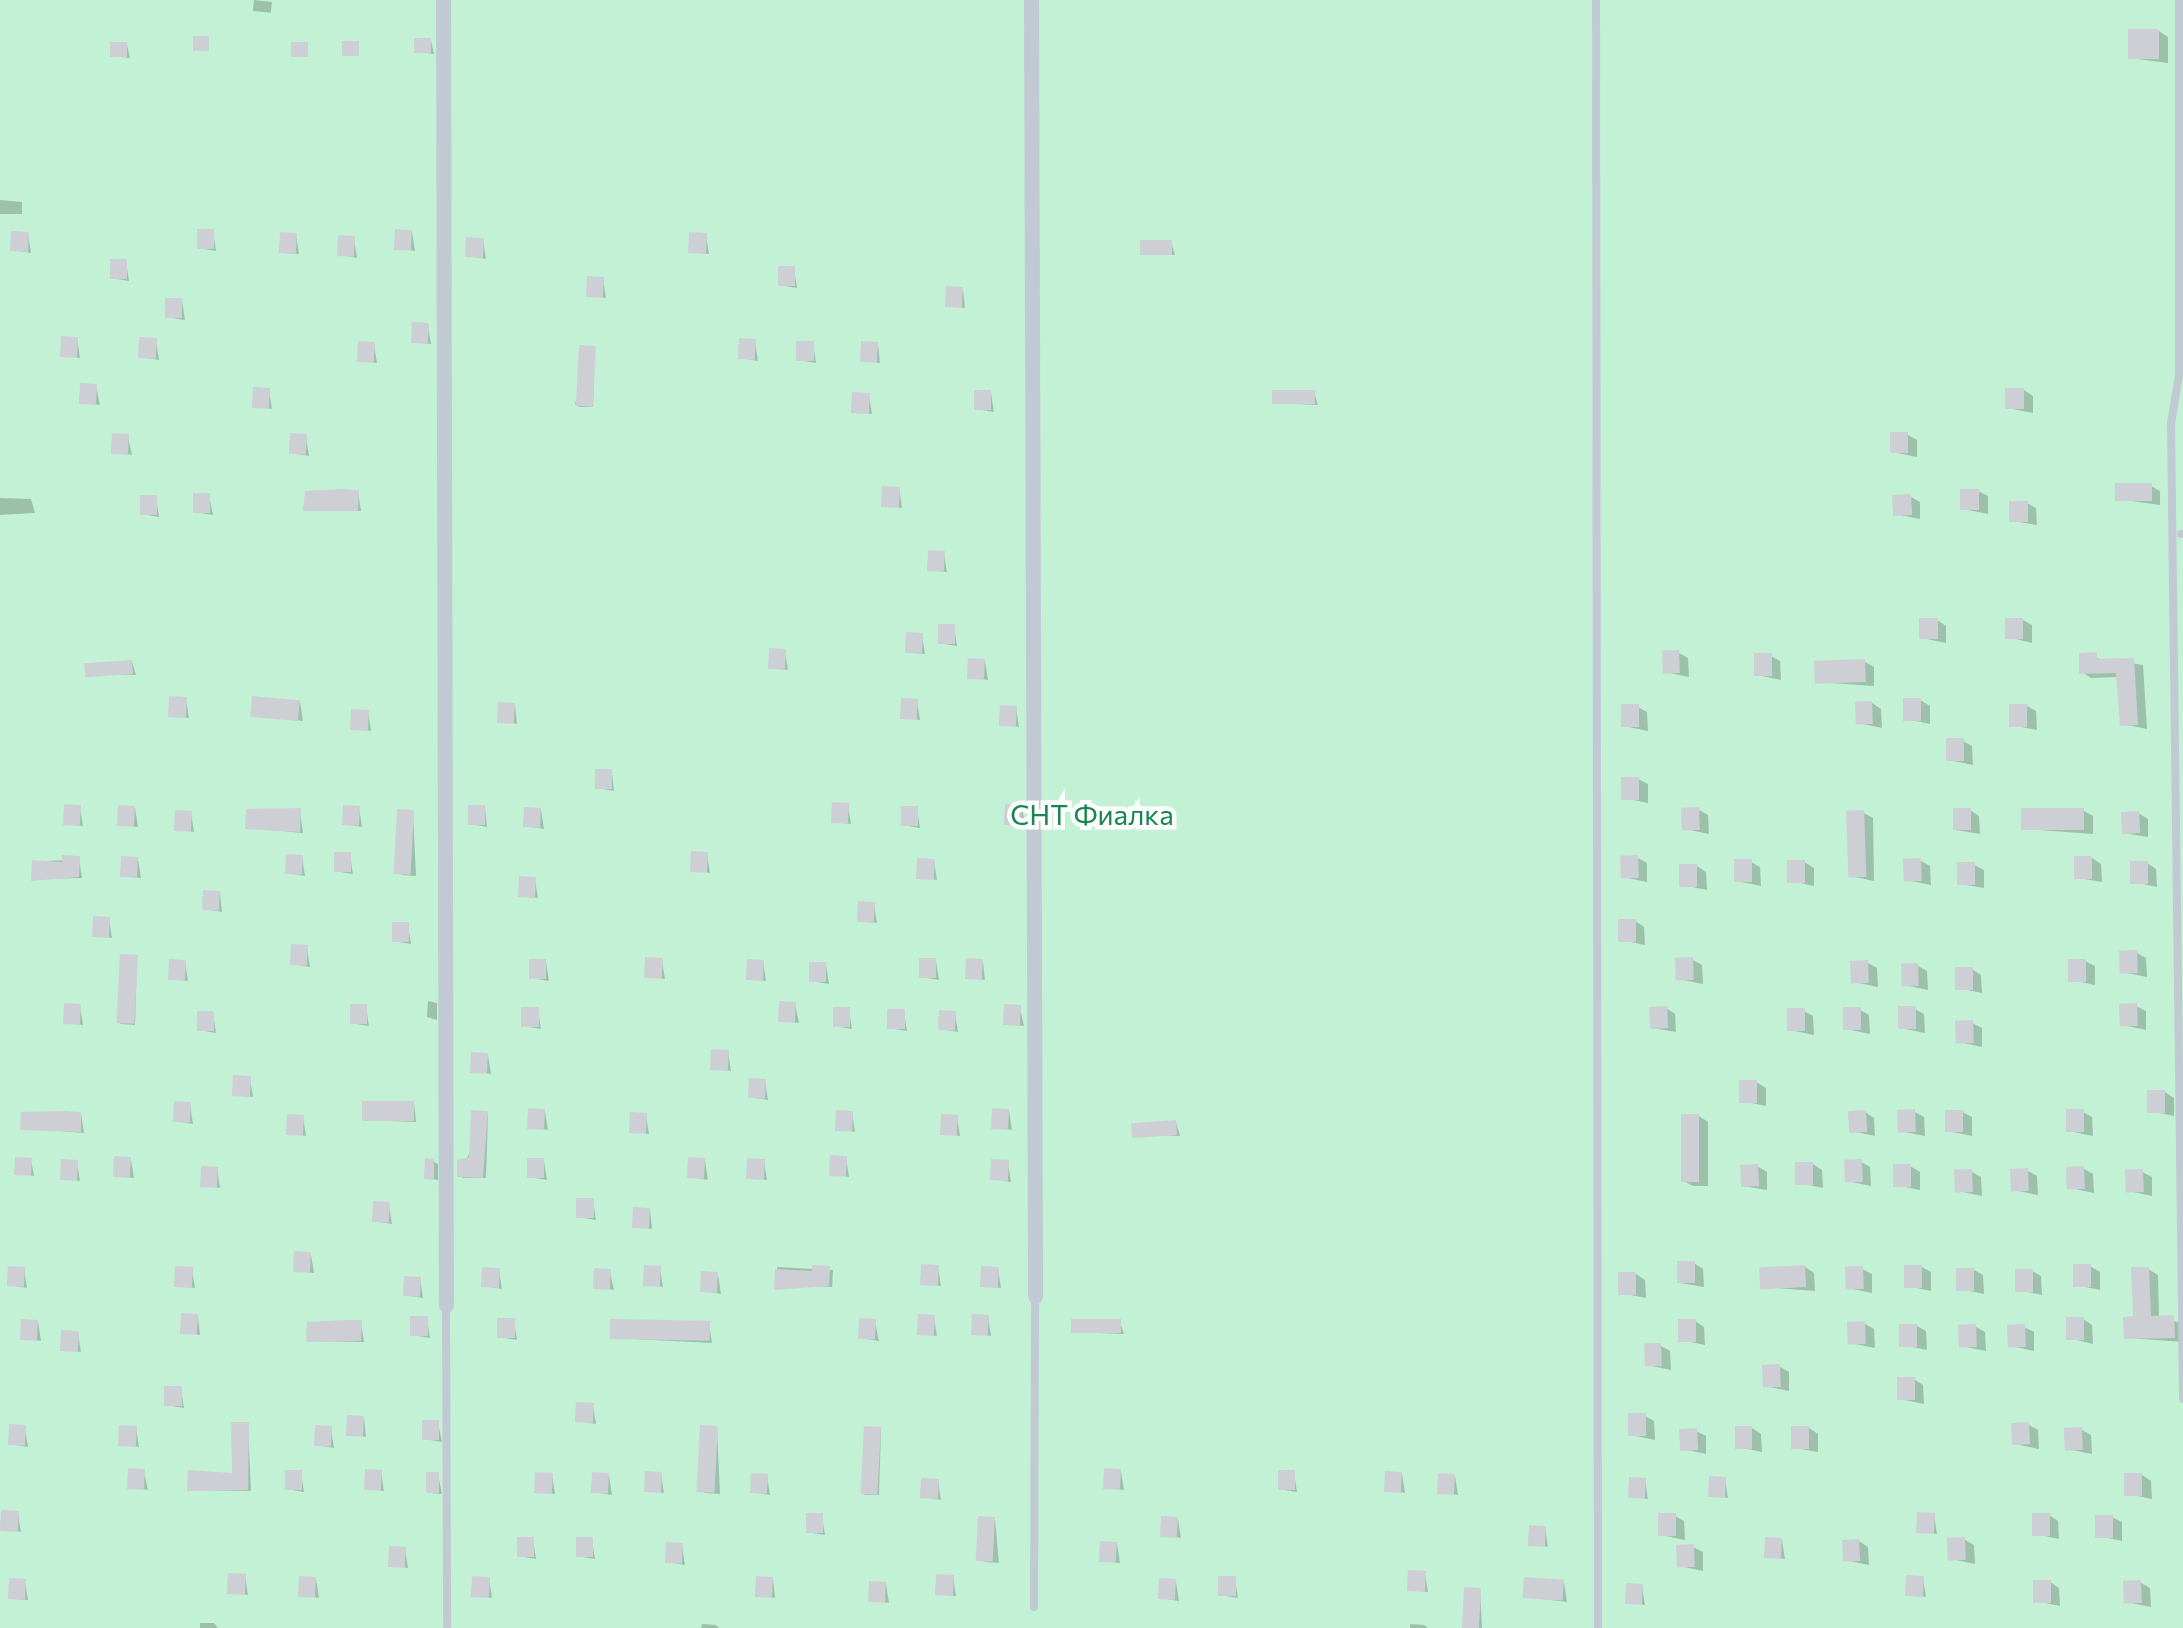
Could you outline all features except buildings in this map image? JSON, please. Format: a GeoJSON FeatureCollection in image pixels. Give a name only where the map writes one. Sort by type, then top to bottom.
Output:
{"type":"FeatureCollection","features":[{"type":"Feature","properties":{"kind":"street"},"geometry":{"type":"LineString","coordinates":[[443,0],[446,1305]]}},
{"type":"Feature","properties":{"kind":"street"},"geometry":{"type":"LineString","coordinates":[[1030,0],[1035,1296]]}},
{"type":"Feature","properties":{"kind":"lane"},"geometry":{"type":"LineString","coordinates":[[1596,0],[1598,1628]]}},
{"type":"Feature","properties":{"kind":"lane"},"geometry":{"type":"LineString","coordinates":[[2179,0],[2179,375],[2170,424],[2181,1015],[2183,1399]]}},
{"type":"Feature","properties":{"kind":"lane"},"geometry":{"type":"LineString","coordinates":[[1034,1607],[1035,1296]]}},
{"type":"Feature","properties":{"kind":"lane"},"geometry":{"type":"LineString","coordinates":[[446,1305],[447,1628]]}},
{"type":"Feature","properties":{"kind":"green space","name":"СНТ Фиалка"},"geometry":{"type":"Polygon","coordinates":[[[0,0],[2183,0],[2183,1628],[0,1628],[0,0]]]}}]}
